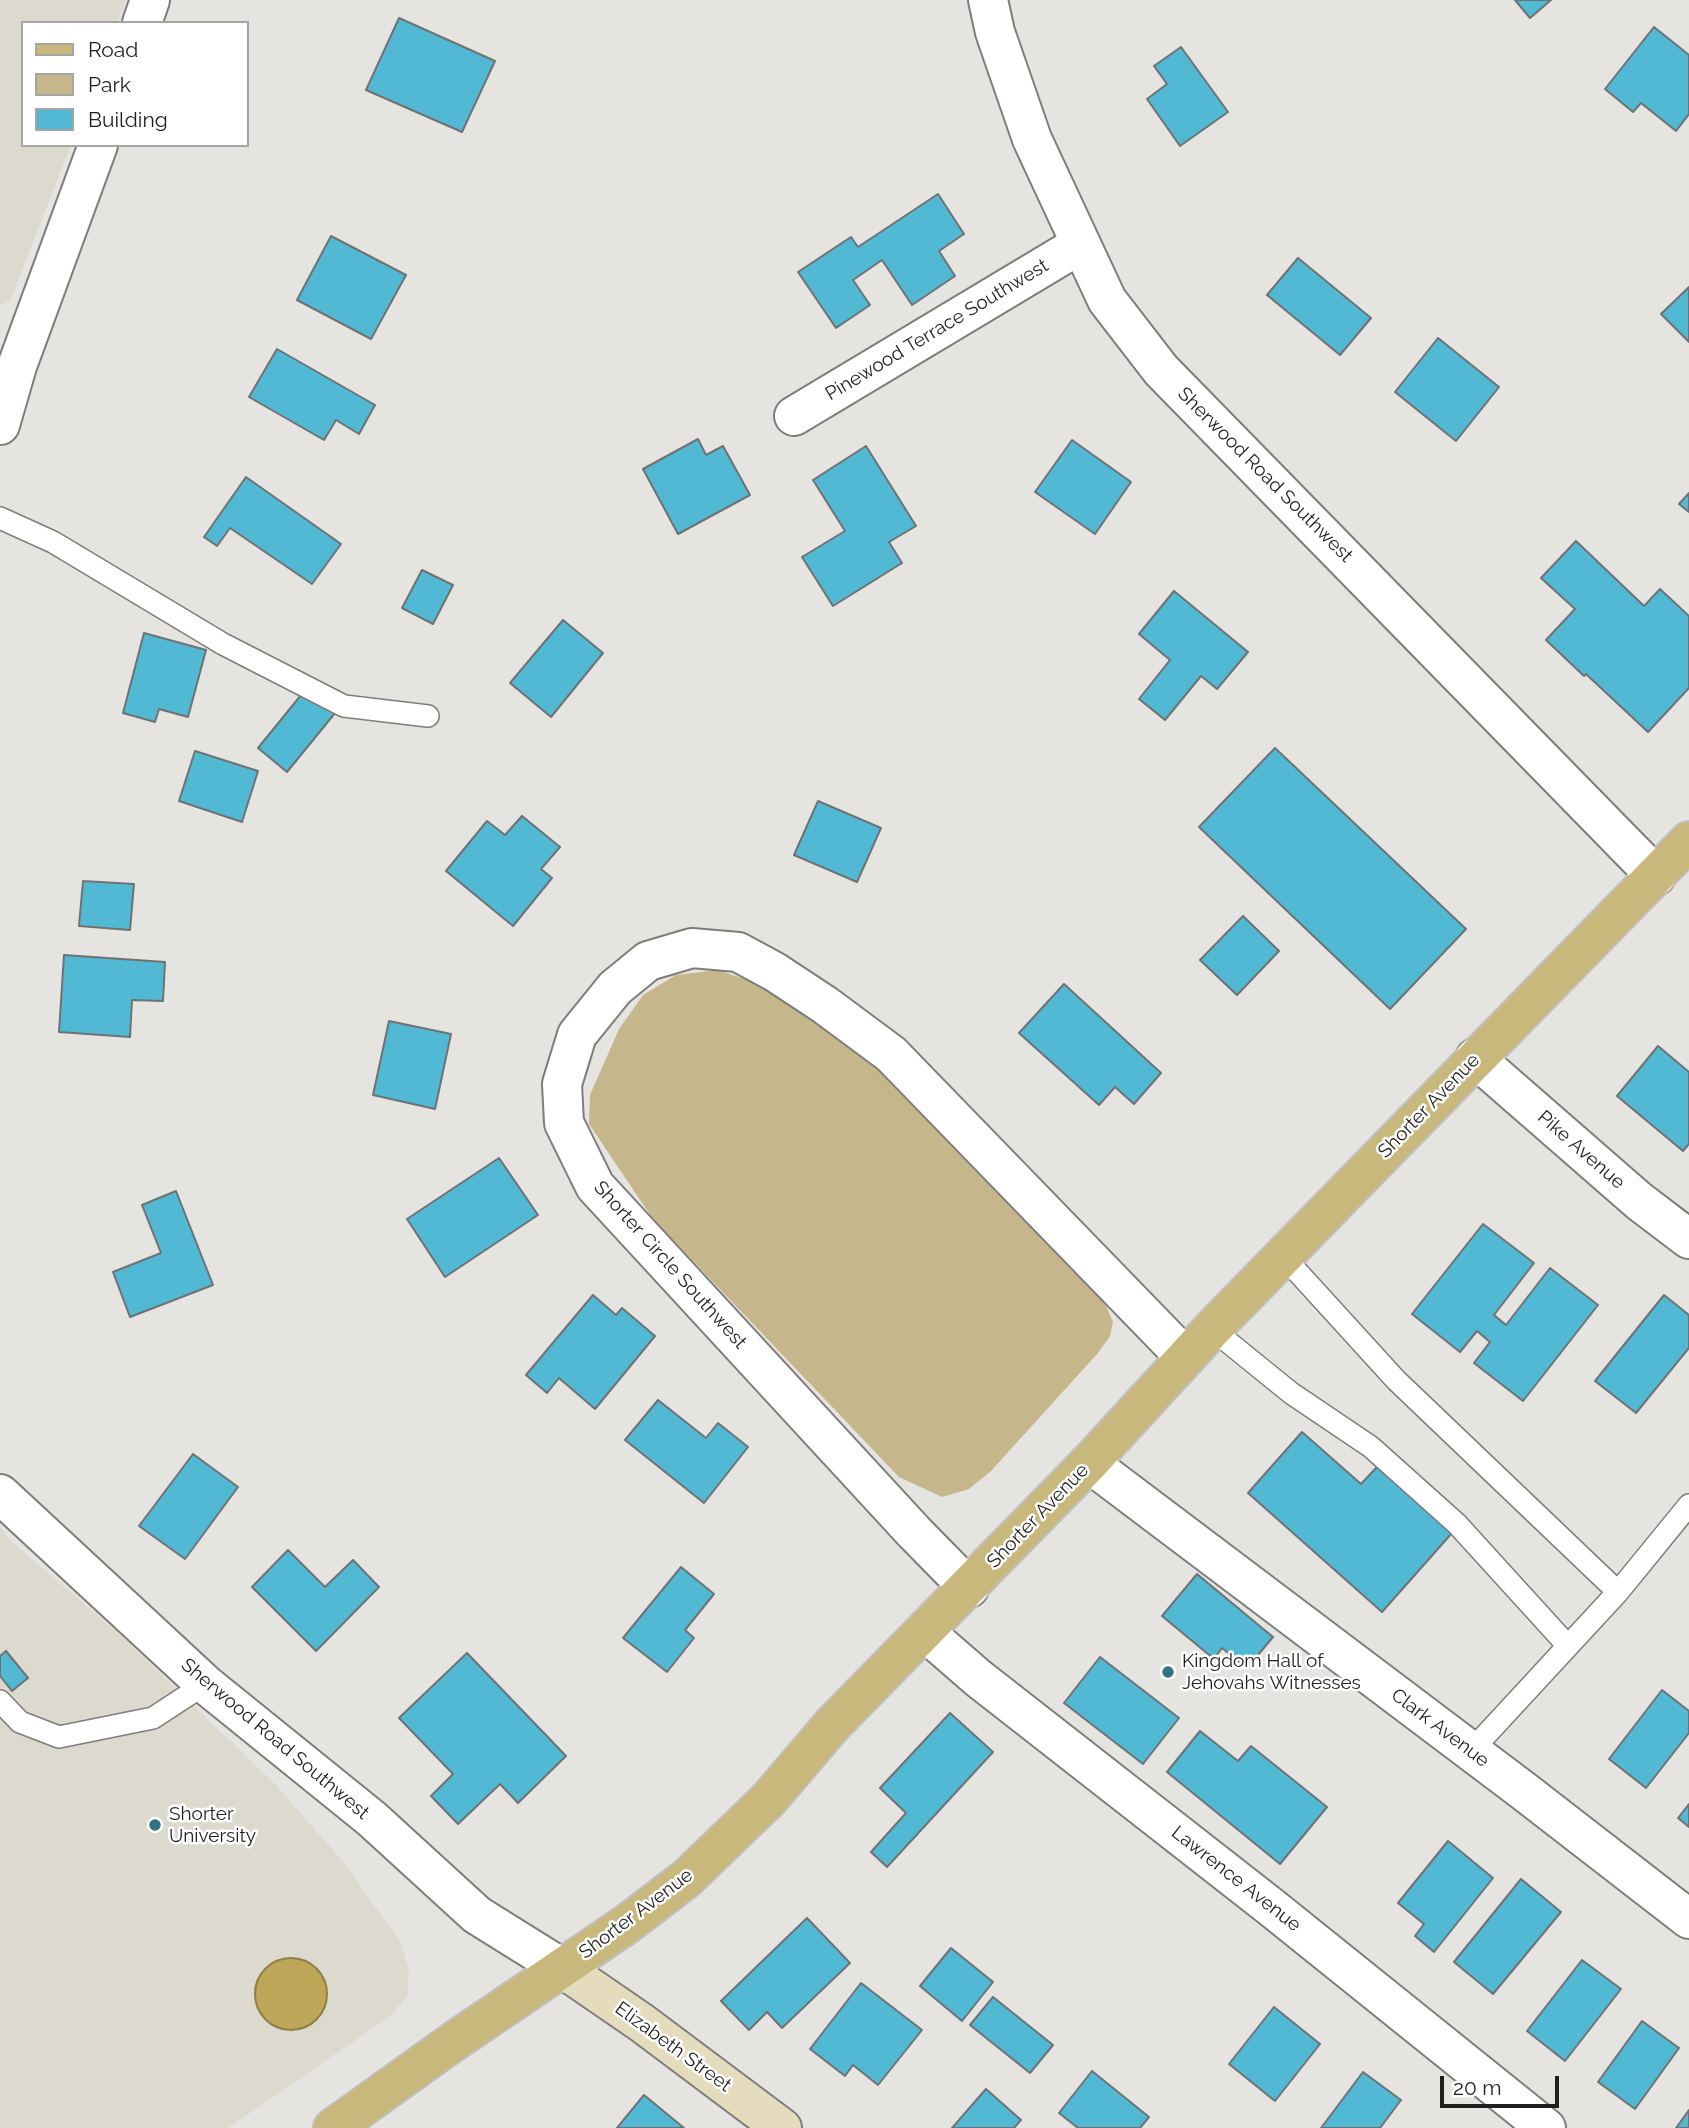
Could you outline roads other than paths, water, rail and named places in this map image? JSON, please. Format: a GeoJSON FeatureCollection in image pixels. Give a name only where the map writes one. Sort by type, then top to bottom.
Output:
{"type":"FeatureCollection","features":[{"type":"Feature","properties":{"kind":"main road","name":"Shorter Avenue"},"geometry":{"type":"LineString","coordinates":[[333,2128],[453,2042],[627,1924],[687,1878],[769,1799],[832,1725],[1089,1463],[1185,1357],[1689,841]]}},
{"type":"Feature","properties":{"kind":"street"},"geometry":{"type":"LineString","coordinates":[[143,21],[150,0]]}},
{"type":"Feature","properties":{"kind":"street","name":"Sherwood Road Southwest"},"geometry":{"type":"LineString","coordinates":[[988,0],[995,32],[1032,139],[1107,300],[1161,370],[1656,876]]}},
{"type":"Feature","properties":{"kind":"street"},"geometry":{"type":"LineString","coordinates":[[0,425],[9,364],[96,147]]}},
{"type":"Feature","properties":{"kind":"street","name":"Pinewood Terrace Southwest"},"geometry":{"type":"LineString","coordinates":[[794,416],[1081,244]]}},
{"type":"Feature","properties":{"kind":"street","name":"Shorter Circle Southwest"},"geometry":{"type":"LineString","coordinates":[[969,1588],[594,1186],[564,1123],[562,1084],[577,1035],[615,988],[648,961],[692,948],[738,952],[775,972],[891,1054],[1185,1357]]}},
{"type":"Feature","properties":{"kind":"street","name":"Pike Avenue"},"geometry":{"type":"LineString","coordinates":[[1475,1058],[1639,1201],[1689,1239]]}},
{"type":"Feature","properties":{"kind":"street","name":"Clark Avenue"},"geometry":{"type":"LineString","coordinates":[[1089,1463],[1689,1919]]}},
{"type":"Feature","properties":{"kind":"street","name":"Sherwood Road Southwest"},"geometry":{"type":"LineString","coordinates":[[0,1494],[205,1684],[372,1819],[477,1915],[562,1968]]}},
{"type":"Feature","properties":{"kind":"street","name":"Lawrence Avenue"},"geometry":{"type":"LineString","coordinates":[[925,1632],[978,1678],[1271,1907],[1546,2128]]}},
{"type":"Feature","properties":{"kind":"street","name":"Elizabeth Street"},"geometry":{"type":"LineString","coordinates":[[562,1968],[642,2023],[782,2128]]}},
{"type":"Feature","properties":{"kind":"lane"},"geometry":{"type":"LineString","coordinates":[[0,518],[53,542],[223,644],[344,706],[428,716]]}},
{"type":"Feature","properties":{"kind":"lane"},"geometry":{"type":"LineString","coordinates":[[1283,1256],[1396,1380],[1618,1591]]}},
{"type":"Feature","properties":{"kind":"lane"},"geometry":{"type":"LineString","coordinates":[[1212,1329],[1291,1393],[1371,1447],[1457,1524],[1568,1646]]}},
{"type":"Feature","properties":{"kind":"lane"},"geometry":{"type":"LineString","coordinates":[[1471,1751],[1618,1591],[1689,1505]]}},
{"type":"Feature","properties":{"kind":"lane"},"geometry":{"type":"LineString","coordinates":[[0,1701],[20,1722],[59,1737],[153,1718],[205,1684]]}},
{"type":"Feature","properties":{"kind":"place","name":"Kingdom Hall of Jehovahs Witnesses"},"geometry":{"type":"Point","coordinates":[1168,1672]}},
{"type":"Feature","properties":{"kind":"place","name":"Shorter University"},"geometry":{"type":"Point","coordinates":[155,1825]}}]}
